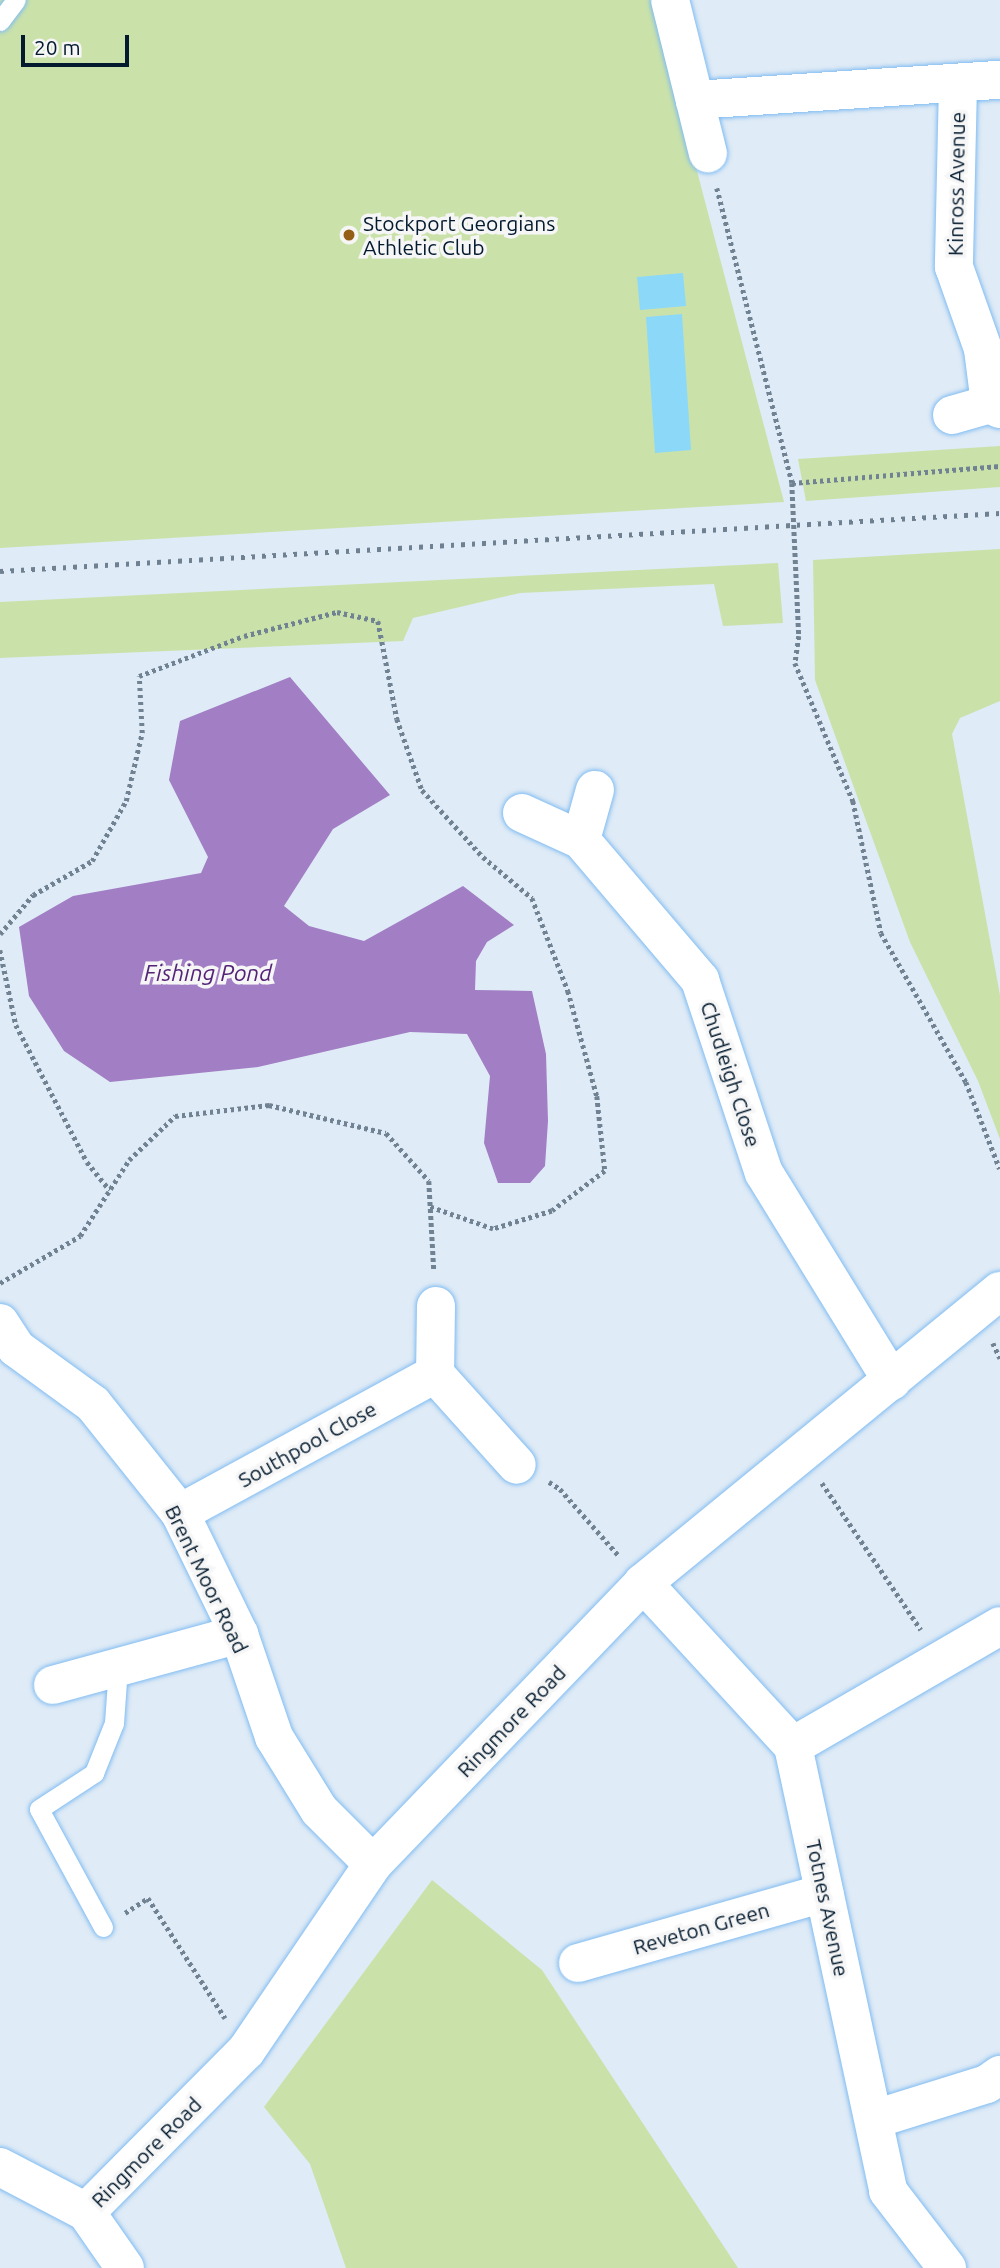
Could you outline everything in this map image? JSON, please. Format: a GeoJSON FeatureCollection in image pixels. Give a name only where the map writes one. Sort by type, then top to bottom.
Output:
{"type":"FeatureCollection","features":[{"type":"Feature","properties":{"kind":"street"},"geometry":{"type":"LineString","coordinates":[[670,0],[708,153]]}},
{"type":"Feature","properties":{"kind":"street","name":"Kinross Avenue"},"geometry":{"type":"LineString","coordinates":[[695,100],[958,85],[1000,80]]}},
{"type":"Feature","properties":{"kind":"street","name":"Kinross Avenue"},"geometry":{"type":"LineString","coordinates":[[953,415],[995,406],[983,349],[954,267],[958,85]]}},
{"type":"Feature","properties":{"kind":"street"},"geometry":{"type":"LineString","coordinates":[[581,840],[595,790]]}},
{"type":"Feature","properties":{"kind":"street","name":"Chudleigh Close"},"geometry":{"type":"LineString","coordinates":[[522,813],[581,840],[700,980],[764,1173],[892,1381]]}},
{"type":"Feature","properties":{"kind":"street","name":"Ringmore Road"},"geometry":{"type":"LineString","coordinates":[[86,2212],[246,2051],[373,1864],[643,1583],[1000,1291]]}},
{"type":"Feature","properties":{"kind":"street"},"geometry":{"type":"LineString","coordinates":[[436,1306],[435,1374],[517,1465]]}},
{"type":"Feature","properties":{"kind":"street","name":"Brent Moor Road"},"geometry":{"type":"LineString","coordinates":[[5,1343],[93,1404],[180,1513],[239,1634],[274,1737],[319,1810],[373,1864]]}},
{"type":"Feature","properties":{"kind":"street","name":"Southpool Close"},"geometry":{"type":"LineString","coordinates":[[180,1513],[435,1374]]}},
{"type":"Feature","properties":{"kind":"street"},"geometry":{"type":"LineString","coordinates":[[643,1583],[793,1746],[1000,1626]]}},
{"type":"Feature","properties":{"kind":"street"},"geometry":{"type":"LineString","coordinates":[[53,1685],[239,1634]]}},
{"type":"Feature","properties":{"kind":"street","name":"Totnes Avenue"},"geometry":{"type":"LineString","coordinates":[[793,1746],[875,2119],[888,2191],[947,2268]]}},
{"type":"Feature","properties":{"kind":"street","name":"Reveton Green"},"geometry":{"type":"LineString","coordinates":[[578,1963],[824,1893]]}},
{"type":"Feature","properties":{"kind":"street"},"geometry":{"type":"LineString","coordinates":[[875,2119],[987,2084],[1000,2075]]}},
{"type":"Feature","properties":{"kind":"street"},"geometry":{"type":"LineString","coordinates":[[0,2167],[86,2212],[125,2268]]}},
{"type":"Feature","properties":{"kind":"lane"},"geometry":{"type":"LineString","coordinates":[[0,21],[16,0]]}},
{"type":"Feature","properties":{"kind":"lane"},"geometry":{"type":"LineString","coordinates":[[103,1927],[39,1809],[94,1773],[114,1723],[118,1667]]}},
{"type":"Feature","properties":{"kind":"path"},"geometry":{"type":"LineString","coordinates":[[708,153],[792,483],[799,636],[794,663],[853,801],[881,933],[966,1082],[1000,1169]]}},
{"type":"Feature","properties":{"kind":"path"},"geometry":{"type":"LineString","coordinates":[[792,483],[1000,466]]}},
{"type":"Feature","properties":{"kind":"path"},"geometry":{"type":"LineString","coordinates":[[0,933],[33,895],[92,861],[126,801],[142,733],[139,676],[244,636],[337,612],[378,621],[397,719],[422,790],[483,857],[532,898],[568,991],[597,1096],[605,1171],[552,1211],[493,1229],[430,1207]]}},
{"type":"Feature","properties":{"kind":"path"},"geometry":{"type":"LineString","coordinates":[[0,950],[16,1025],[57,1097],[87,1162],[110,1190]]}},
{"type":"Feature","properties":{"kind":"path"},"geometry":{"type":"LineString","coordinates":[[0,1283],[80,1236],[129,1160],[175,1116],[269,1105],[386,1133],[429,1181],[436,1306]]}},
{"type":"Feature","properties":{"kind":"path"},"geometry":{"type":"LineString","coordinates":[[802,1454],[941,1660]]}},
{"type":"Feature","properties":{"kind":"path"},"geometry":{"type":"LineString","coordinates":[[517,1465],[561,1489],[643,1583]]}},
{"type":"Feature","properties":{"kind":"path"},"geometry":{"type":"LineString","coordinates":[[103,1927],[148,1898],[246,2051]]}},
{"type":"Feature","properties":{"kind":"green space","name":"Stockport Georgians Athletic Club"},"geometry":{"type":"Polygon","coordinates":[[[0,0],[652,0],[784,502],[0,548],[0,0]]]}},
{"type":"Feature","properties":{"kind":"green space"},"geometry":{"type":"Polygon","coordinates":[[[1000,446],[1000,487],[806,501],[798,459],[1000,446]]]}},
{"type":"Feature","properties":{"kind":"green space"},"geometry":{"type":"Polygon","coordinates":[[[1000,549],[1000,701],[960,718],[952,734],[1000,995],[1000,1139],[978,1081],[910,942],[815,680],[813,560],[1000,549]]]}},
{"type":"Feature","properties":{"kind":"green space"},"geometry":{"type":"Polygon","coordinates":[[[778,563],[783,623],[723,626],[714,584],[520,593],[413,618],[403,641],[0,658],[0,602],[778,563]]]}},
{"type":"Feature","properties":{"kind":"green space"},"geometry":{"type":"Polygon","coordinates":[[[432,1880],[542,1970],[738,2268],[346,2268],[310,2164],[264,2107],[432,1880]]]}},
{"type":"Feature","properties":{"kind":"water","name":"Fishing Pond"},"geometry":{"type":"Polygon","coordinates":[[[290,677],[390,795],[333,829],[284,906],[309,926],[364,941],[463,886],[514,925],[487,942],[476,961],[475,990],[532,991],[546,1054],[548,1121],[545,1166],[530,1183],[498,1183],[484,1143],[490,1076],[467,1034],[410,1032],[258,1067],[110,1082],[64,1051],[29,996],[19,927],[73,896],[201,873],[208,857],[169,780],[180,721],[290,677]]]}},
{"type":"Feature","properties":{"kind":"building"},"geometry":{"type":"Polygon","coordinates":[[[683,273],[686,306],[640,310],[637,277],[683,273]]]}},
{"type":"Feature","properties":{"kind":"building"},"geometry":{"type":"Polygon","coordinates":[[[682,314],[691,450],[655,453],[646,317],[682,314]]]}},
{"type":"Feature","properties":{"kind":"railway"},"geometry":{"type":"LineString","coordinates":[[0,571],[1000,513]]}},
{"type":"Feature","properties":{"kind":"place","name":"Stockport Georgians Athletic Club"},"geometry":{"type":"Point","coordinates":[349,235]}}]}
